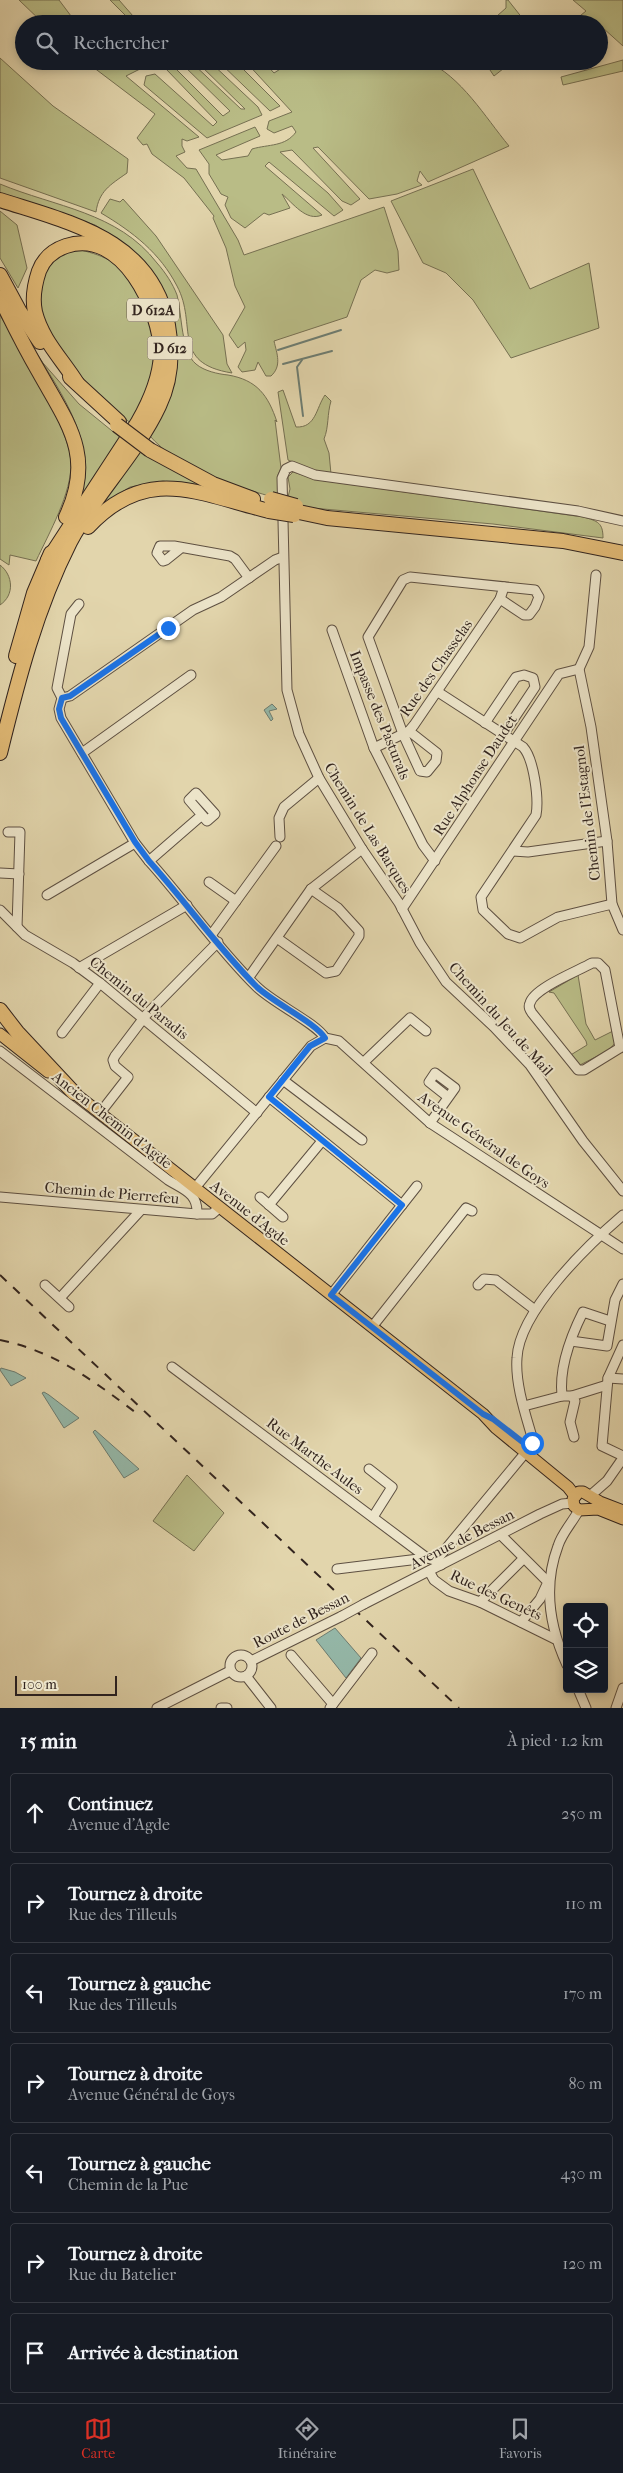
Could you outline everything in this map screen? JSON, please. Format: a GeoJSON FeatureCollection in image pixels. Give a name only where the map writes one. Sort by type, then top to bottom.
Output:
{"type":"FeatureCollection","features":[{"type":"Feature","properties":{"kind":"highway","name":"D 612"},"geometry":{"type":"LineString","coordinates":[[0,200],[91,231],[118,246],[146,274],[155,289],[166,318],[170,336],[169,373],[159,406],[148,427],[71,541],[54,562]]}},
{"type":"Feature","properties":{"kind":"highway","name":"D 612A"},"geometry":{"type":"LineString","coordinates":[[0,719],[24,623],[54,562],[150,402],[159,369],[158,331],[147,296],[137,280],[114,256],[100,248],[84,244],[63,247],[49,256],[41,266],[34,288],[34,310],[42,332],[77,383]]}},
{"type":"Feature","properties":{"kind":"highway"},"geometry":{"type":"LineString","coordinates":[[0,276],[20,312],[40,341],[77,383],[118,423]]}},
{"type":"Feature","properties":{"kind":"highway"},"geometry":{"type":"LineString","coordinates":[[0,284],[37,344],[69,382],[118,423],[152,448],[213,484],[270,505]]}},
{"type":"Feature","properties":{"kind":"highway","name":"D 612A"},"geometry":{"type":"LineString","coordinates":[[0,297],[37,370],[71,428],[78,451],[79,469],[76,494],[33,630],[0,753]]}},
{"type":"Feature","properties":{"kind":"highway"},"geometry":{"type":"LineString","coordinates":[[54,562],[104,511],[126,496],[148,490],[186,490],[270,505],[327,518],[563,541],[623,553]]}},
{"type":"Feature","properties":{"kind":"highway"},"geometry":{"type":"LineString","coordinates":[[295,511],[338,513],[564,537],[623,548]]}},
{"type":"Feature","properties":{"kind":"highway"},"geometry":{"type":"LineString","coordinates":[[0,1010],[17,1032],[74,1093]]}},
{"type":"Feature","properties":{"kind":"main road","name":"Avenue d'Agde"},"geometry":{"type":"LineString","coordinates":[[0,1034],[219,1208],[483,1414],[493,1419],[583,1501]]}},
{"type":"Feature","properties":{"kind":"main road"},"geometry":{"type":"LineString","coordinates":[[583,1501],[623,1511]]}},
{"type":"Feature","properties":{"kind":"main road"},"geometry":{"type":"LineString","coordinates":[[583,1501],[623,1519]]}},
{"type":"Feature","properties":{"kind":"street","name":"Chemin de Las Barques"},"geometry":{"type":"LineString","coordinates":[[402,909],[362,849],[319,778],[299,734],[287,690],[282,478],[286,469],[292,466],[315,475],[578,511],[623,521]]}},
{"type":"Feature","properties":{"kind":"street"},"geometry":{"type":"LineString","coordinates":[[181,548],[230,556],[235,559],[249,578]]}},
{"type":"Feature","properties":{"kind":"street"},"geometry":{"type":"LineString","coordinates":[[62,698],[70,696],[193,610],[221,597],[275,560],[284,557]]}},
{"type":"Feature","properties":{"kind":"street"},"geometry":{"type":"LineString","coordinates":[[579,669],[589,647],[596,575]]}},
{"type":"Feature","properties":{"kind":"street"},"geometry":{"type":"LineString","coordinates":[[406,733],[368,637],[403,580],[410,577],[535,590],[539,597],[529,615],[524,615],[500,600]]}},
{"type":"Feature","properties":{"kind":"street","name":"Rue des Chasselas"},"geometry":{"type":"LineString","coordinates":[[374,748],[406,733],[438,692],[500,600],[504,587]]}},
{"type":"Feature","properties":{"kind":"street","name":"Avenue Général de Goys"},"geometry":{"type":"LineString","coordinates":[[79,604],[72,614],[57,688],[62,698],[59,709],[61,718],[135,842],[149,861],[249,977],[267,995],[319,1030],[325,1038],[339,1042],[364,1062],[430,1123],[535,1194],[601,1234],[623,1250]]}},
{"type":"Feature","properties":{"kind":"street","name":"Impasse des Pasturals"},"geometry":{"type":"LineString","coordinates":[[332,630],[374,748],[422,845],[435,861]]}},
{"type":"Feature","properties":{"kind":"street","name":"Rue Alphonse Daudet"},"geometry":{"type":"LineString","coordinates":[[402,909],[559,674],[579,669]]}},
{"type":"Feature","properties":{"kind":"street","name":"Chemin de l'Estagnol"},"geometry":{"type":"LineString","coordinates":[[579,669],[591,727],[612,904],[623,930]]}},
{"type":"Feature","properties":{"kind":"street"},"geometry":{"type":"LineString","coordinates":[[82,753],[191,675]]}},
{"type":"Feature","properties":{"kind":"street"},"geometry":{"type":"LineString","coordinates":[[485,723],[516,677],[524,675],[533,678],[535,687],[503,735]]}},
{"type":"Feature","properties":{"kind":"street"},"geometry":{"type":"LineString","coordinates":[[438,692],[523,747],[530,754],[538,806],[536,815],[481,897],[483,910],[512,937],[520,938],[558,917],[612,904]]}},
{"type":"Feature","properties":{"kind":"street"},"geometry":{"type":"LineString","coordinates":[[100,1113],[128,1077],[115,1066],[113,1060],[144,1019],[215,938],[236,902],[278,842],[279,818],[284,807],[319,778]]}},
{"type":"Feature","properties":{"kind":"street"},"geometry":{"type":"LineString","coordinates":[[149,861],[202,815]]}},
{"type":"Feature","properties":{"kind":"street"},"geometry":{"type":"LineString","coordinates":[[8,832],[20,832],[17,928]]}},
{"type":"Feature","properties":{"kind":"street"},"geometry":{"type":"LineString","coordinates":[[512,850],[528,852],[606,841]]}},
{"type":"Feature","properties":{"kind":"street"},"geometry":{"type":"LineString","coordinates":[[47,895],[135,842]]}},
{"type":"Feature","properties":{"kind":"street"},"geometry":{"type":"LineString","coordinates":[[249,977],[311,889],[362,849]]}},
{"type":"Feature","properties":{"kind":"street"},"geometry":{"type":"LineString","coordinates":[[0,873],[19,874]]}},
{"type":"Feature","properties":{"kind":"street"},"geometry":{"type":"LineString","coordinates":[[209,882],[236,902]]}},
{"type":"Feature","properties":{"kind":"street"},"geometry":{"type":"LineString","coordinates":[[277,938],[326,973],[336,971],[360,936],[359,931],[338,908],[311,889]]}},
{"type":"Feature","properties":{"kind":"street"},"geometry":{"type":"LineString","coordinates":[[79,968],[187,905]]}},
{"type":"Feature","properties":{"kind":"street","name":"Chemin du Jeu de Mail"},"geometry":{"type":"LineString","coordinates":[[402,909],[420,943],[446,982],[494,1027],[530,1065],[584,1141],[623,1191]]}},
{"type":"Feature","properties":{"kind":"street","name":"Chemin du Paradis"},"geometry":{"type":"LineString","coordinates":[[0,910],[25,935],[100,983],[257,1113]]}},
{"type":"Feature","properties":{"kind":"street"},"geometry":{"type":"LineString","coordinates":[[592,963],[598,963],[605,970],[621,1047],[584,1070],[578,1070],[532,1014],[529,1007],[530,1001],[536,993],[592,963]]}},
{"type":"Feature","properties":{"kind":"street"},"geometry":{"type":"LineString","coordinates":[[62,1034],[100,983]]}},
{"type":"Feature","properties":{"kind":"street"},"geometry":{"type":"LineString","coordinates":[[364,1062],[410,1018],[426,1031]]}},
{"type":"Feature","properties":{"kind":"street"},"geometry":{"type":"LineString","coordinates":[[195,1188],[310,1046],[325,1038]]}},
{"type":"Feature","properties":{"kind":"street","name":"Ancien Chemin d'Agde"},"geometry":{"type":"LineString","coordinates":[[0,1051],[161,1176],[193,1196],[196,1200],[197,1214]]}},
{"type":"Feature","properties":{"kind":"street"},"geometry":{"type":"LineString","coordinates":[[283,1080],[362,1140]]}},
{"type":"Feature","properties":{"kind":"street"},"geometry":{"type":"LineString","coordinates":[[269,1097],[402,1205]]}},
{"type":"Feature","properties":{"kind":"street"},"geometry":{"type":"LineString","coordinates":[[430,1123],[448,1097]]}},
{"type":"Feature","properties":{"kind":"street"},"geometry":{"type":"LineString","coordinates":[[269,1205],[322,1141]]}},
{"type":"Feature","properties":{"kind":"street"},"geometry":{"type":"LineString","coordinates":[[331,1295],[417,1186]]}},
{"type":"Feature","properties":{"kind":"street","name":"Chemin de Pierrefeu"},"geometry":{"type":"LineString","coordinates":[[0,1197],[86,1204],[140,1211],[197,1214],[212,1214],[219,1208]]}},
{"type":"Feature","properties":{"kind":"street"},"geometry":{"type":"LineString","coordinates":[[260,1197],[283,1217]]}},
{"type":"Feature","properties":{"kind":"street"},"geometry":{"type":"LineString","coordinates":[[372,1327],[466,1208],[472,1212]]}},
{"type":"Feature","properties":{"kind":"street"},"geometry":{"type":"LineString","coordinates":[[60,1298],[140,1211]]}},
{"type":"Feature","properties":{"kind":"street"},"geometry":{"type":"LineString","coordinates":[[440,1563],[532,1443],[517,1359],[521,1339],[535,1310],[554,1285],[601,1234],[623,1215]]}},
{"type":"Feature","properties":{"kind":"street"},"geometry":{"type":"LineString","coordinates":[[478,1285],[484,1279],[496,1280],[535,1310]]}},
{"type":"Feature","properties":{"kind":"street"},"geometry":{"type":"LineString","coordinates":[[571,1341],[607,1346],[610,1321],[623,1284]]}},
{"type":"Feature","properties":{"kind":"street"},"geometry":{"type":"LineString","coordinates":[[45,1285],[69,1307]]}},
{"type":"Feature","properties":{"kind":"street"},"geometry":{"type":"LineString","coordinates":[[562,1396],[560,1384],[571,1341],[583,1312],[610,1321]]}},
{"type":"Feature","properties":{"kind":"street"},"geometry":{"type":"LineString","coordinates":[[521,1622],[540,1600],[548,1582],[558,1546],[583,1501],[607,1480],[623,1457],[602,1446],[607,1381],[623,1344],[609,1337]]}},
{"type":"Feature","properties":{"kind":"street","name":"Rue Marthe Aules"},"geometry":{"type":"LineString","coordinates":[[172,1367],[427,1558],[440,1563]]}},
{"type":"Feature","properties":{"kind":"street"},"geometry":{"type":"LineString","coordinates":[[524,1406],[562,1396],[572,1396],[607,1381],[623,1379]]}},
{"type":"Feature","properties":{"kind":"street"},"geometry":{"type":"LineString","coordinates":[[572,1396],[575,1401],[570,1422],[574,1437]]}},
{"type":"Feature","properties":{"kind":"street"},"geometry":{"type":"LineString","coordinates":[[369,1469],[392,1487],[373,1516]]}},
{"type":"Feature","properties":{"kind":"street","name":"Avenue de Bessan"},"geometry":{"type":"LineString","coordinates":[[364,1604],[429,1571],[440,1563],[501,1535],[540,1514],[562,1504],[583,1501]]}},
{"type":"Feature","properties":{"kind":"street"},"geometry":{"type":"LineString","coordinates":[[501,1535],[548,1582],[555,1639],[563,1657]]}},
{"type":"Feature","properties":{"kind":"street"},"geometry":{"type":"LineString","coordinates":[[337,1569],[427,1558]]}},
{"type":"Feature","properties":{"kind":"street"},"geometry":{"type":"LineString","coordinates":[[480,1602],[523,1558]]}},
{"type":"Feature","properties":{"kind":"street","name":"Rue des Genêts"},"geometry":{"type":"LineString","coordinates":[[429,1571],[434,1580],[449,1591],[480,1602],[555,1639]]}},
{"type":"Feature","properties":{"kind":"street","name":"Route de Bessan"},"geometry":{"type":"LineString","coordinates":[[250,1661],[364,1604]]}},
{"type":"Feature","properties":{"kind":"street"},"geometry":{"type":"LineString","coordinates":[[291,1655],[331,1706],[372,1653]]}},
{"type":"Feature","properties":{"kind":"street","name":"Route de Bessan"},"geometry":{"type":"LineString","coordinates":[[157,1708],[230,1670],[230,1663],[234,1657],[245,1656],[250,1661],[252,1668],[246,1676]]}},
{"type":"Feature","properties":{"kind":"street"},"geometry":{"type":"LineString","coordinates":[[230,1670],[238,1677],[246,1676],[271,1708]]}},
{"type":"Feature","properties":{"kind":"street"},"geometry":{"type":"LineString","coordinates":[[616,1708],[623,1688]]}},
{"type":"Feature","properties":{"kind":"street"},"geometry":{"type":"LineString","coordinates":[[580,1693],[586,1708]]}},
{"type":"Feature","properties":{"kind":"street"},"geometry":{"type":"LineString","coordinates":[[221,1708],[227,1708]]}},
{"type":"Feature","properties":{"kind":"green space"},"geometry":{"type":"Polygon","coordinates":[[[19,0],[59,0],[70,15],[35,15],[19,0]]]}},
{"type":"Feature","properties":{"kind":"green space"},"geometry":{"type":"Polygon","coordinates":[[[110,0],[119,0],[132,15],[125,15],[110,0]]]}},
{"type":"Feature","properties":{"kind":"green space"},"geometry":{"type":"Polygon","coordinates":[[[506,0],[508,0],[520,15],[498,15],[506,8],[506,0]]]}},
{"type":"Feature","properties":{"kind":"green space"},"geometry":{"type":"Polygon","coordinates":[[[573,0],[623,0],[623,46],[608,32],[608,15],[581,15],[586,11],[573,0]]]}},
{"type":"Feature","properties":{"kind":"green space"},"geometry":{"type":"Polygon","coordinates":[[[0,58],[53,106],[128,159],[127,173],[106,189],[97,205],[96,212],[0,178],[0,58]]]}},
{"type":"Feature","properties":{"kind":"green space"},"geometry":{"type":"Polygon","coordinates":[[[623,60],[623,71],[563,85],[561,77],[587,70],[608,70],[608,64],[623,60]]]}},
{"type":"Feature","properties":{"kind":"green space"},"geometry":{"type":"Polygon","coordinates":[[[97,70],[138,70],[126,76],[199,137],[187,141],[182,139],[182,146],[185,152],[176,156],[187,168],[196,169],[238,240],[244,255],[384,207],[398,251],[399,270],[387,273],[375,270],[361,280],[347,317],[274,341],[278,364],[271,376],[266,376],[258,362],[255,370],[242,372],[238,367],[246,350],[245,342],[238,348],[229,335],[245,307],[235,286],[226,248],[213,218],[214,216],[184,178],[152,154],[147,144],[143,145],[137,138],[155,114],[97,70]]]}},
{"type":"Feature","properties":{"kind":"green space"},"geometry":{"type":"Polygon","coordinates":[[[167,70],[177,70],[223,116],[230,111],[188,70],[200,70],[241,109],[245,109],[205,70],[219,70],[258,107],[262,115],[207,138],[144,85],[146,76],[155,74],[213,126],[217,122],[167,70]]]}},
{"type":"Feature","properties":{"kind":"green space"},"geometry":{"type":"Polygon","coordinates":[[[227,70],[244,70],[280,106],[270,111],[227,70]]]}},
{"type":"Feature","properties":{"kind":"green space"},"geometry":{"type":"Polygon","coordinates":[[[253,70],[271,70],[274,73],[279,70],[441,70],[472,98],[509,146],[428,182],[420,171],[417,181],[422,185],[397,194],[369,199],[318,147],[313,148],[360,199],[351,205],[342,201],[292,150],[280,152],[328,193],[343,210],[334,216],[269,162],[265,166],[322,215],[311,216],[305,214],[282,194],[290,208],[269,215],[264,213],[245,228],[231,218],[225,205],[228,197],[221,194],[209,174],[209,164],[199,150],[255,127],[260,136],[216,155],[222,160],[248,156],[252,149],[282,143],[296,132],[292,126],[274,133],[267,129],[269,121],[292,112],[253,70]]]}},
{"type":"Feature","properties":{"kind":"green space"},"geometry":{"type":"Polygon","coordinates":[[[490,70],[502,70],[494,76],[490,70]]]}},
{"type":"Feature","properties":{"kind":"green space"},"geometry":{"type":"Polygon","coordinates":[[[473,169],[530,289],[589,263],[599,328],[511,358],[473,300],[446,273],[423,263],[391,201],[473,169]]]}},
{"type":"Feature","properties":{"kind":"green space"},"geometry":{"type":"Polygon","coordinates":[[[0,184],[85,213],[105,222],[124,232],[157,263],[177,295],[187,351],[191,358],[196,364],[207,370],[238,377],[254,385],[270,404],[277,422],[275,420],[281,468],[278,475],[279,499],[227,483],[192,468],[162,448],[149,435],[174,374],[133,253],[116,238],[95,225],[0,193],[0,184]]]}},
{"type":"Feature","properties":{"kind":"green space"},"geometry":{"type":"Polygon","coordinates":[[[110,199],[120,202],[123,199],[156,236],[223,335],[227,364],[232,373],[213,368],[200,361],[193,351],[189,340],[183,301],[177,286],[162,263],[145,244],[101,213],[110,199]]]}},
{"type":"Feature","properties":{"kind":"green space"},"geometry":{"type":"Polygon","coordinates":[[[0,211],[17,225],[27,268],[18,288],[0,258],[0,211]]]}},
{"type":"Feature","properties":{"kind":"green space"},"geometry":{"type":"Polygon","coordinates":[[[81,250],[106,258],[126,275],[136,289],[150,322],[153,340],[151,376],[144,401],[132,424],[100,400],[81,380],[42,320],[39,295],[45,270],[52,260],[63,253],[81,250]]]}},
{"type":"Feature","properties":{"kind":"green space"},"geometry":{"type":"Polygon","coordinates":[[[0,315],[53,409],[62,429],[71,462],[68,487],[64,500],[36,561],[10,555],[9,565],[0,559],[0,315]]]}},
{"type":"Feature","properties":{"kind":"green space"},"geometry":{"type":"Polygon","coordinates":[[[20,328],[43,363],[79,404],[122,439],[80,499],[85,469],[83,447],[78,429],[51,376],[20,328]]]}},
{"type":"Feature","properties":{"kind":"green space"},"geometry":{"type":"Polygon","coordinates":[[[283,390],[296,427],[303,426],[312,421],[325,395],[331,401],[324,439],[329,453],[331,474],[314,472],[288,460],[278,392],[283,390]]]}},
{"type":"Feature","properties":{"kind":"green space"},"geometry":{"type":"Polygon","coordinates":[[[138,451],[212,491],[163,481],[130,487],[96,509],[138,451]]]}},
{"type":"Feature","properties":{"kind":"green space"},"geometry":{"type":"Polygon","coordinates":[[[293,472],[319,480],[583,517],[599,523],[603,538],[493,524],[312,508],[287,501],[290,489],[288,477],[293,472]]]}},
{"type":"Feature","properties":{"kind":"green space"},"geometry":{"type":"Polygon","coordinates":[[[0,565],[10,579],[10,591],[5,601],[0,605],[0,565]]]}},
{"type":"Feature","properties":{"kind":"green space"},"geometry":{"type":"Polygon","coordinates":[[[578,975],[586,1024],[595,1040],[613,1031],[615,1043],[609,1050],[580,1065],[576,1065],[569,1056],[587,1045],[586,1041],[554,993],[549,992],[578,975]]]}},
{"type":"Feature","properties":{"kind":"green space"},"geometry":{"type":"Polygon","coordinates":[[[187,1475],[224,1513],[194,1551],[153,1521],[187,1475]]]}},
{"type":"Feature","properties":{"kind":"shaded area"},"geometry":{"type":"Polygon","coordinates":[[[272,704],[277,709],[269,711],[273,719],[271,721],[264,710],[272,704]]]}},
{"type":"Feature","properties":{"kind":"shaded area"},"geometry":{"type":"Polygon","coordinates":[[[1,1368],[26,1378],[11,1386],[0,1370],[1,1368]]]}},
{"type":"Feature","properties":{"kind":"shaded area"},"geometry":{"type":"Polygon","coordinates":[[[44,1392],[79,1418],[64,1428],[42,1393],[44,1392]]]}},
{"type":"Feature","properties":{"kind":"shaded area"},"geometry":{"type":"Polygon","coordinates":[[[95,1430],[139,1469],[124,1478],[93,1432],[95,1430]]]}},
{"type":"Feature","properties":{"kind":"shaded area"},"geometry":{"type":"Polygon","coordinates":[[[335,1628],[361,1658],[346,1678],[316,1640],[335,1628]]]}},
{"type":"Feature","properties":{"kind":"waterway"},"geometry":{"type":"LineString","coordinates":[[278,350],[341,330]]}},
{"type":"Feature","properties":{"kind":"waterway"},"geometry":{"type":"LineString","coordinates":[[283,364],[332,351]]}},
{"type":"Feature","properties":{"kind":"waterway"},"geometry":{"type":"LineString","coordinates":[[302,360],[297,367],[303,416]]}},
{"type":"Feature","properties":{"kind":"railway"},"geometry":{"type":"LineString","coordinates":[[0,1275],[459,1708]]}},
{"type":"Feature","properties":{"kind":"railway"},"geometry":{"type":"LineString","coordinates":[[0,1340],[39,1352],[74,1369],[139,1415]]}},
{"type":"Feature","properties":{"kind":"route"},"geometry":{"type":"LineString","coordinates":[[168,628],[70,696],[62,698],[59,705],[61,718],[135,842],[149,861],[256,986],[319,1030],[325,1038],[310,1046],[269,1097],[402,1205],[331,1295],[483,1414],[504,1426],[529,1447],[532,1443]]}}]}
